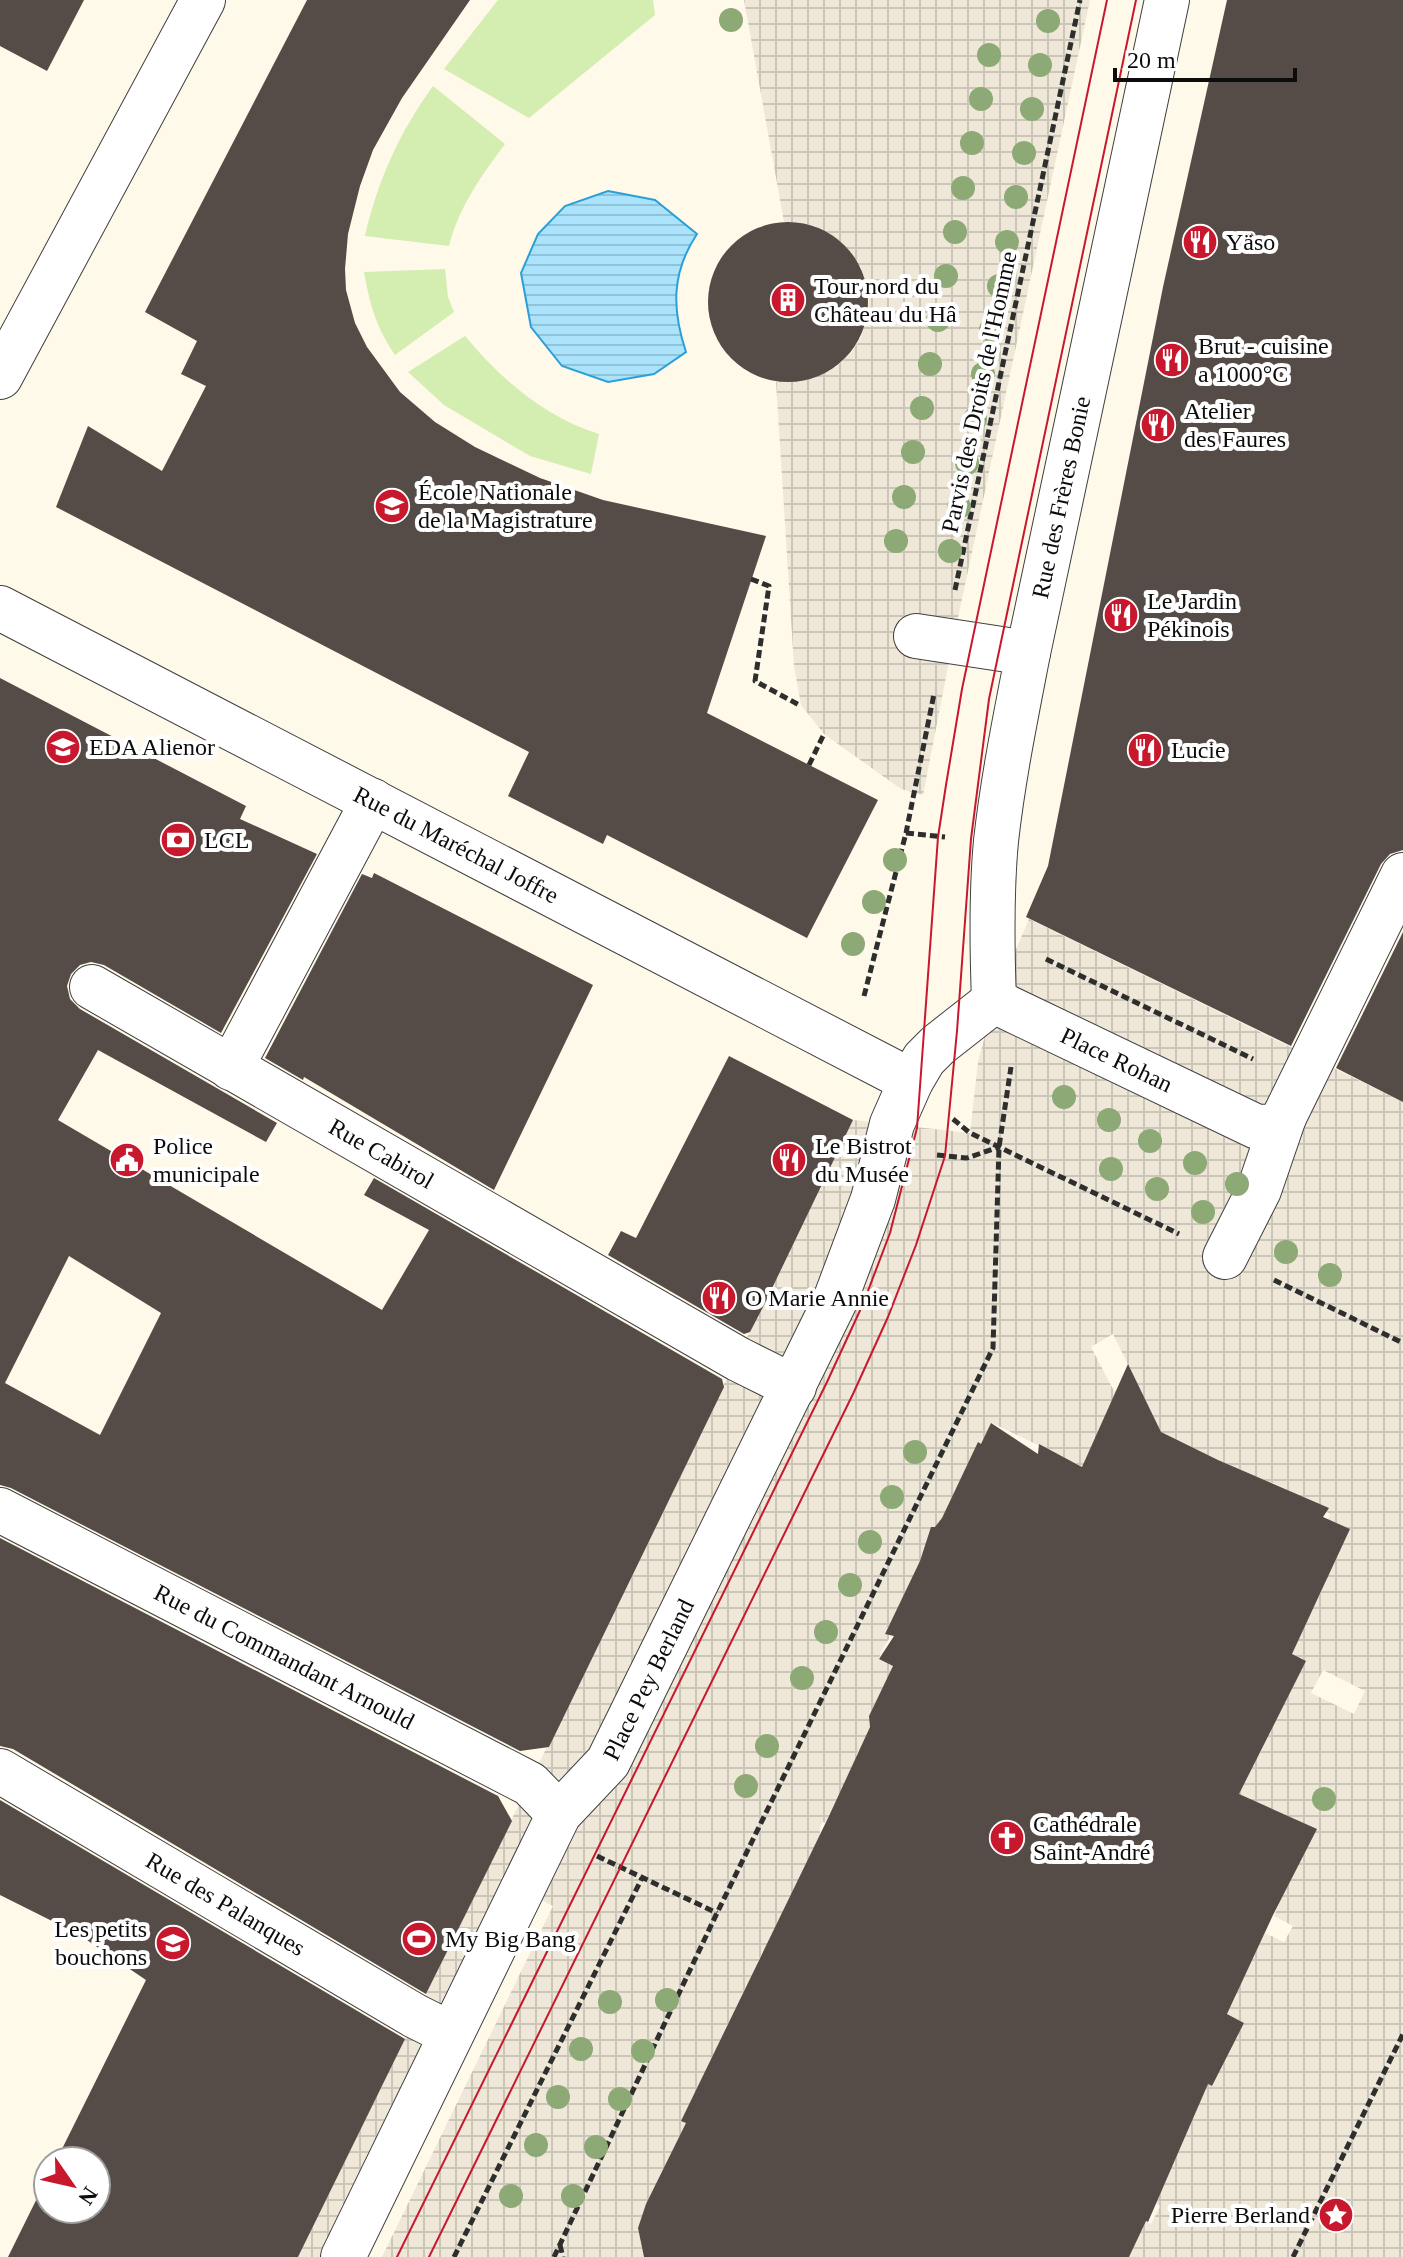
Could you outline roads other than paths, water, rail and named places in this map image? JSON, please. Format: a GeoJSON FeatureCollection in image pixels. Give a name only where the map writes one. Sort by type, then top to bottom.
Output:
{"type":"FeatureCollection","features":[{"type":"Feature","properties":{"kind":"street"},"geometry":{"type":"LineString","coordinates":[[0,377],[203,0]]}},
{"type":"Feature","properties":{"kind":"street","name":"Rue des Frères Bonie"},"geometry":{"type":"LineString","coordinates":[[1010,1009],[992,924],[996,842],[1008,755],[1167,0]]}},
{"type":"Feature","properties":{"kind":"street","name":"Rue du Maréchal Joffre"},"geometry":{"type":"LineString","coordinates":[[0,608],[911,1081]]}},
{"type":"Feature","properties":{"kind":"street"},"geometry":{"type":"LineString","coordinates":[[930,638],[1028,653]]}},
{"type":"Feature","properties":{"kind":"street"},"geometry":{"type":"LineString","coordinates":[[231,1068],[373,801]]}},
{"type":"Feature","properties":{"kind":"street"},"geometry":{"type":"LineString","coordinates":[[1225,1257],[1259,1190],[1299,1085],[1403,875]]}},
{"type":"Feature","properties":{"kind":"street","name":"Rue Cabirol"},"geometry":{"type":"LineString","coordinates":[[92,987],[738,1359],[794,1387]]}},
{"type":"Feature","properties":{"kind":"street"},"geometry":{"type":"LineString","coordinates":[[911,1081],[924,1059],[938,1045],[1010,1009]]}},
{"type":"Feature","properties":{"kind":"street","name":"Place Rohan"},"geometry":{"type":"LineString","coordinates":[[1010,1009],[1257,1127],[1275,1126],[1299,1085]]}},
{"type":"Feature","properties":{"kind":"street","name":"Place Pey Berland"},"geometry":{"type":"LineString","coordinates":[[343,2257],[554,1823],[608,1762],[794,1387],[834,1303],[873,1199],[892,1124],[911,1081]]}},
{"type":"Feature","properties":{"kind":"street","name":"Rue du Commandant Arnould"},"geometry":{"type":"LineString","coordinates":[[0,1510],[530,1784],[554,1823]]}},
{"type":"Feature","properties":{"kind":"street","name":"Rue des Palanques"},"geometry":{"type":"LineString","coordinates":[[0,1771],[415,2016],[451,2034]]}},
{"type":"Feature","properties":{"kind":"water"},"geometry":{"type":"Polygon","coordinates":[[[608,191],[655,200],[697,234],[682,263],[676,292],[678,321],[686,352],[654,374],[608,382],[562,366],[531,327],[521,273],[538,234],[565,206],[608,191]]]}},
{"type":"Feature","properties":{"kind":"tram line"},"geometry":{"type":"LineString","coordinates":[[397,2257],[827,1382],[863,1304],[890,1233],[917,1128],[938,837],[962,689],[1107,0]]}},
{"type":"Feature","properties":{"kind":"tram line"},"geometry":{"type":"LineString","coordinates":[[429,2257],[853,1394],[916,1245],[945,1156],[971,839],[989,699],[1136,0]]}},
{"type":"Feature","properties":{"kind":"place","name":"Yäso"},"geometry":{"type":"Point","coordinates":[1200,242]}},
{"type":"Feature","properties":{"kind":"place","name":"Tour nord du Château du Hâ"},"geometry":{"type":"Point","coordinates":[788,300]}},
{"type":"Feature","properties":{"kind":"place","name":"Brut - cuisine a 1000°C"},"geometry":{"type":"Point","coordinates":[1172,360]}},
{"type":"Feature","properties":{"kind":"place","name":"Atelier des Faures"},"geometry":{"type":"Point","coordinates":[1158,425]}},
{"type":"Feature","properties":{"kind":"place","name":"École Nationale de la Magistrature"},"geometry":{"type":"Point","coordinates":[392,506]}},
{"type":"Feature","properties":{"kind":"place","name":"Le Jardin Pékinois"},"geometry":{"type":"Point","coordinates":[1121,615]}},
{"type":"Feature","properties":{"kind":"place","name":"EDA Alienor"},"geometry":{"type":"Point","coordinates":[63,747]}},
{"type":"Feature","properties":{"kind":"place","name":"Lucie"},"geometry":{"type":"Point","coordinates":[1145,750]}},
{"type":"Feature","properties":{"kind":"place","name":"LCL"},"geometry":{"type":"Point","coordinates":[178,840]}},
{"type":"Feature","properties":{"kind":"place","name":"Police municipale"},"geometry":{"type":"Point","coordinates":[127,1160]}},
{"type":"Feature","properties":{"kind":"place","name":"Le Bistrot du Musée"},"geometry":{"type":"Point","coordinates":[789,1160]}},
{"type":"Feature","properties":{"kind":"place","name":"O Marie Annie"},"geometry":{"type":"Point","coordinates":[719,1298]}},
{"type":"Feature","properties":{"kind":"place","name":"Cathédrale Saint-André"},"geometry":{"type":"Point","coordinates":[1007,1838]}},
{"type":"Feature","properties":{"kind":"place","name":"My Big Bang"},"geometry":{"type":"Point","coordinates":[419,1939]}},
{"type":"Feature","properties":{"kind":"place","name":"Les petits bouchons"},"geometry":{"type":"Point","coordinates":[173,1943]}},
{"type":"Feature","properties":{"kind":"place","name":"Pierre Berland"},"geometry":{"type":"Point","coordinates":[1336,2215]}}]}
